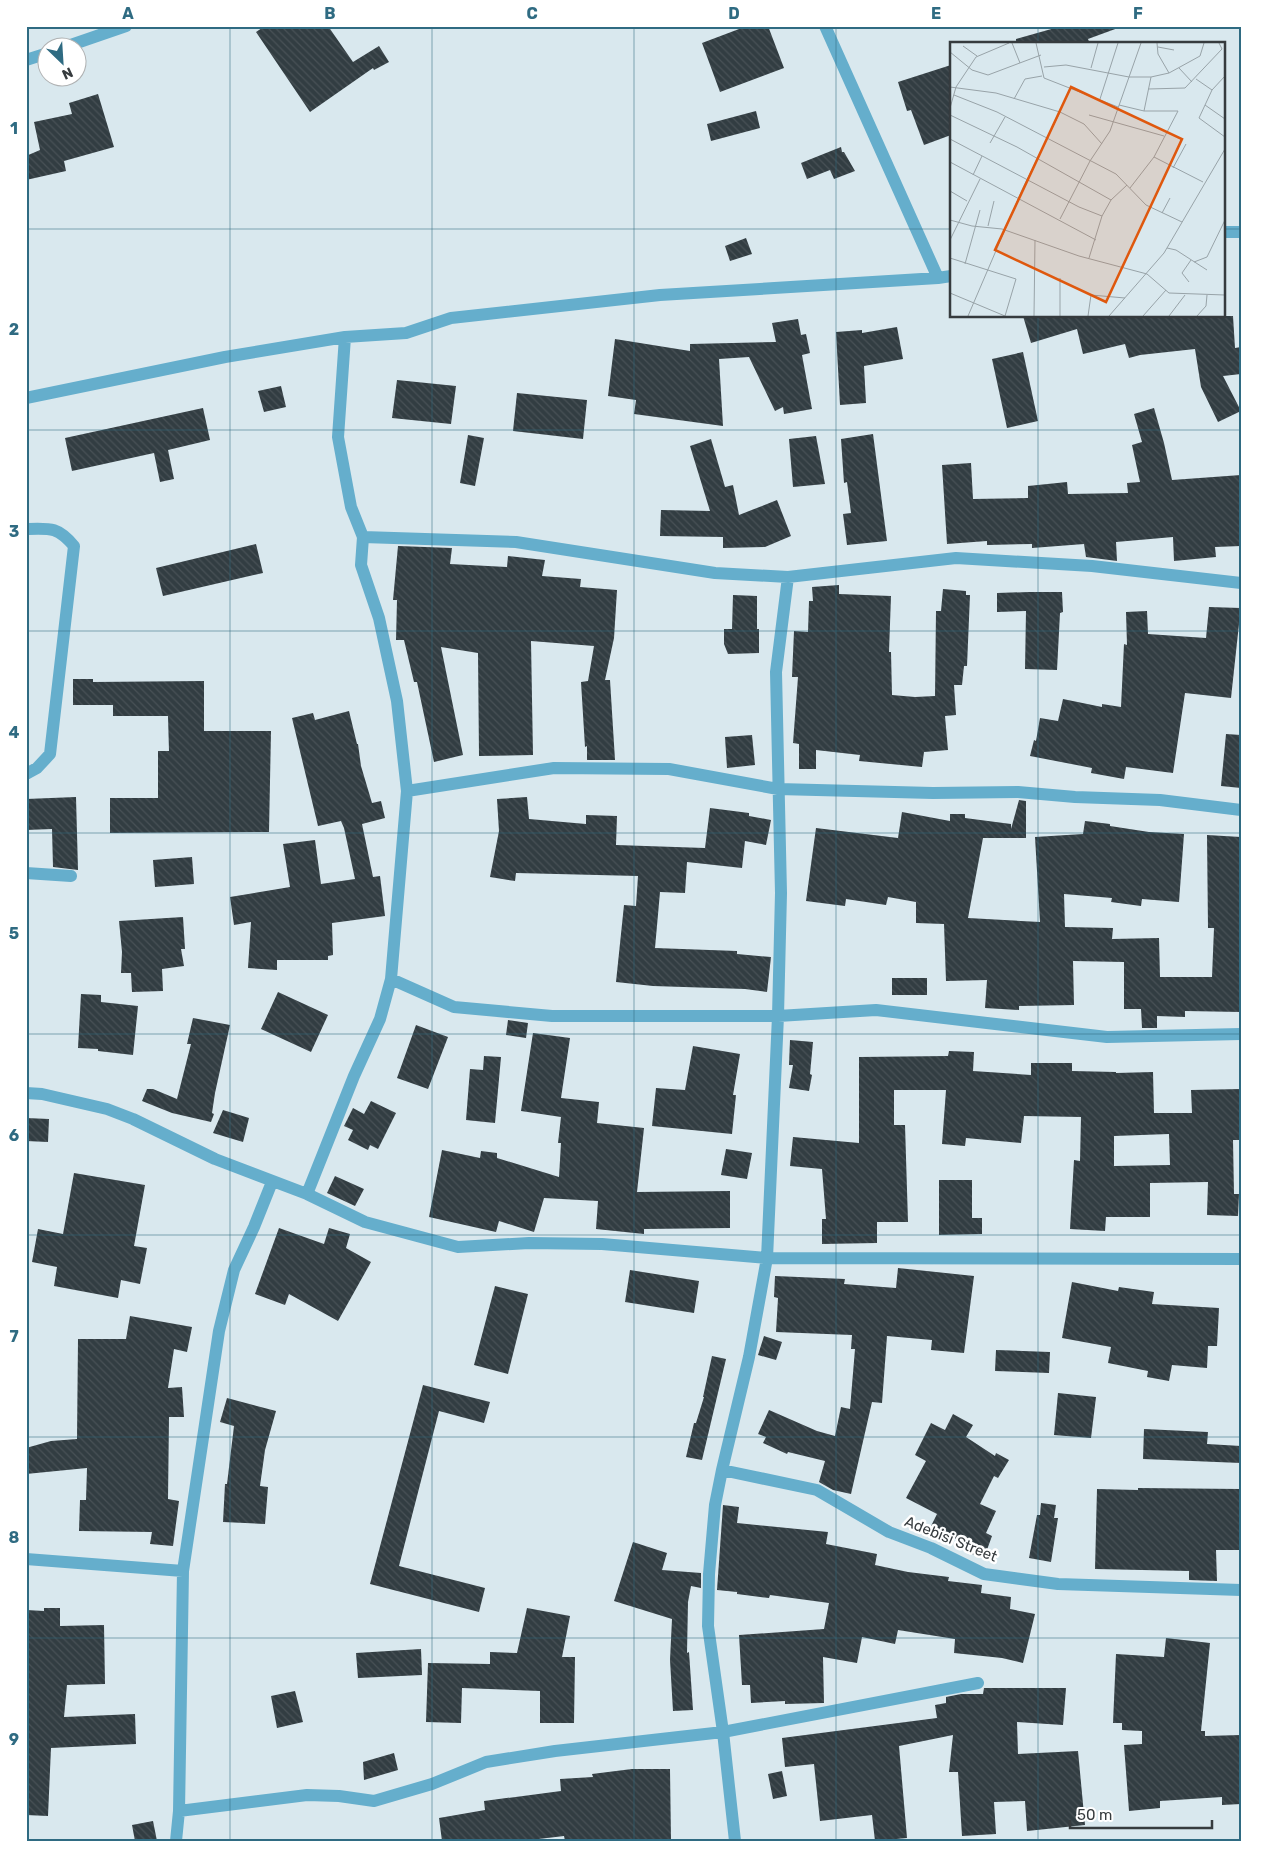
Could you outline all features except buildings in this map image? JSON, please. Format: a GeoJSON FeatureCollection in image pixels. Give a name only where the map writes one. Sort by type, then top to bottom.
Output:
{"type":"FeatureCollection","features":[{"type":"Feature","properties":{"kind":"street"},"geometry":{"type":"LineString","coordinates":[[88,39],[126,26]]}},
{"type":"Feature","properties":{"kind":"street"},"geometry":{"type":"LineString","coordinates":[[826,26],[938,278]]}},
{"type":"Feature","properties":{"kind":"street"},"geometry":{"type":"LineString","coordinates":[[26,60],[38,56]]}},
{"type":"Feature","properties":{"kind":"street"},"geometry":{"type":"LineString","coordinates":[[1224,232],[1241,232]]}},
{"type":"Feature","properties":{"kind":"street"},"geometry":{"type":"LineString","coordinates":[[26,398],[225,357],[345,337],[406,333],[451,318],[575,304],[764,288],[950,276]]}},
{"type":"Feature","properties":{"kind":"street"},"geometry":{"type":"LineString","coordinates":[[307,1194],[354,1076],[380,1019],[392,979],[407,791],[397,701],[379,618],[361,565],[363,537],[351,507],[338,436],[345,337]]}},
{"type":"Feature","properties":{"kind":"street"},"geometry":{"type":"LineString","coordinates":[[26,529],[49,528],[64,534],[74,546],[50,754],[37,768],[26,774]]}},
{"type":"Feature","properties":{"kind":"street"},"geometry":{"type":"LineString","coordinates":[[363,537],[516,542],[715,573],[788,578],[956,558],[1092,566],[1241,583]]}},
{"type":"Feature","properties":{"kind":"street"},"geometry":{"type":"LineString","coordinates":[[735,1841],[723,1732],[708,1626],[709,1574],[715,1506],[749,1357],[767,1258],[778,1016],[781,893],[776,672],[788,578]]}},
{"type":"Feature","properties":{"kind":"street"},"geometry":{"type":"LineString","coordinates":[[407,791],[554,768],[669,769],[778,789],[1018,792],[1075,797],[1160,800],[1241,810]]}},
{"type":"Feature","properties":{"kind":"street"},"geometry":{"type":"LineString","coordinates":[[26,873],[71,876]]}},
{"type":"Feature","properties":{"kind":"street"},"geometry":{"type":"LineString","coordinates":[[392,979],[454,1007],[552,1016],[778,1016],[876,1010],[1107,1037],[1241,1034]]}},
{"type":"Feature","properties":{"kind":"street"},"geometry":{"type":"LineString","coordinates":[[26,1093],[42,1094],[107,1109],[133,1119],[215,1159],[307,1194],[365,1222],[458,1247],[529,1243],[602,1244],[767,1258],[1241,1259]]}},
{"type":"Feature","properties":{"kind":"street"},"geometry":{"type":"LineString","coordinates":[[176,1841],[179,1811],[184,1570],[219,1331],[234,1270],[272,1182]]}},
{"type":"Feature","properties":{"kind":"street","name":"Adebisi Street"},"geometry":{"type":"LineString","coordinates":[[722,1470],[816,1490],[889,1532],[932,1548],[984,1574],[1058,1584],[1241,1590]]}},
{"type":"Feature","properties":{"kind":"street"},"geometry":{"type":"LineString","coordinates":[[26,1559],[184,1570]]}},
{"type":"Feature","properties":{"kind":"street"},"geometry":{"type":"LineString","coordinates":[[179,1811],[308,1795],[339,1796],[374,1801],[432,1784],[486,1762],[555,1751],[723,1732],[978,1683]]}}]}
